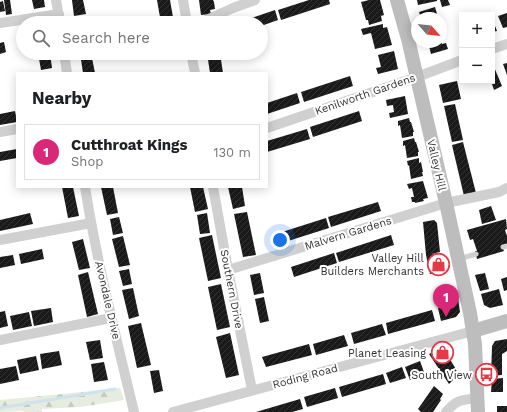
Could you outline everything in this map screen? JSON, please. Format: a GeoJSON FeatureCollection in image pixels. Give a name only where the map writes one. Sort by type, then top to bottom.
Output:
{"type":"FeatureCollection","features":[{"type":"Feature","properties":{"kind":"street"},"geometry":{"type":"LineString","coordinates":[[56,0],[59,16]]}},
{"type":"Feature","properties":{"kind":"street"},"geometry":{"type":"LineString","coordinates":[[183,0],[186,16]]}},
{"type":"Feature","properties":{"kind":"street"},"geometry":{"type":"LineString","coordinates":[[215,16],[255,0]]}},
{"type":"Feature","properties":{"kind":"street","name":"Valley Hill"},"geometry":{"type":"LineString","coordinates":[[397,0],[417,76],[470,313],[476,358],[478,412]]}},
{"type":"Feature","properties":{"kind":"street"},"geometry":{"type":"LineString","coordinates":[[0,23],[16,22]]}},
{"type":"Feature","properties":{"kind":"street"},"geometry":{"type":"LineString","coordinates":[[495,47],[507,44]]}},
{"type":"Feature","properties":{"kind":"street"},"geometry":{"type":"LineString","coordinates":[[65,60],[67,72]]}},
{"type":"Feature","properties":{"kind":"street"},"geometry":{"type":"LineString","coordinates":[[193,60],[194,72]]}},
{"type":"Feature","properties":{"kind":"street","name":"Kenilworth Gardens"},"geometry":{"type":"LineString","coordinates":[[268,128],[459,61]]}},
{"type":"Feature","properties":{"kind":"street"},"geometry":{"type":"LineString","coordinates":[[0,132],[16,129]]}},
{"type":"Feature","properties":{"kind":"street","name":"Avondale Drive"},"geometry":{"type":"LineString","coordinates":[[84,188],[111,318],[134,412]]}},
{"type":"Feature","properties":{"kind":"street","name":"Southern Drive"},"geometry":{"type":"LineString","coordinates":[[213,188],[252,390]]}},
{"type":"Feature","properties":{"kind":"street","name":"Malvern Gardens"},"geometry":{"type":"LineString","coordinates":[[228,270],[446,202],[499,192],[507,188]]}},
{"type":"Feature","properties":{"kind":"street"},"geometry":{"type":"LineString","coordinates":[[0,240],[91,223]]}},
{"type":"Feature","properties":{"kind":"street"},"geometry":{"type":"LineString","coordinates":[[0,340],[111,318]]}},
{"type":"Feature","properties":{"kind":"street","name":"Roding Road"},"geometry":{"type":"LineString","coordinates":[[173,412],[507,321]]}},
{"type":"Feature","properties":{"kind":"street"},"geometry":{"type":"LineString","coordinates":[[446,412],[456,402],[478,398]]}},
{"type":"Feature","properties":{"kind":"lane"},"geometry":{"type":"LineString","coordinates":[[458,259],[476,254]]}},
{"type":"Feature","properties":{"kind":"green space"},"geometry":{"type":"Polygon","coordinates":[[[120,388],[124,400],[80,407],[42,409],[42,412],[0,412],[0,400],[120,388]]]}},
{"type":"Feature","properties":{"kind":"building"},"geometry":{"type":"Polygon","coordinates":[[[4,0],[10,0],[12,14],[6,15],[4,0]]]}},
{"type":"Feature","properties":{"kind":"building"},"geometry":{"type":"Polygon","coordinates":[[[32,0],[44,0],[45,7],[34,9],[32,0]]]}},
{"type":"Feature","properties":{"kind":"building"},"geometry":{"type":"Polygon","coordinates":[[[72,0],[83,0],[86,14],[74,16],[72,0]]]}},
{"type":"Feature","properties":{"kind":"building"},"geometry":{"type":"Polygon","coordinates":[[[157,0],[170,0],[173,16],[160,16],[157,0]]]}},
{"type":"Feature","properties":{"kind":"building"},"geometry":{"type":"Polygon","coordinates":[[[199,0],[213,0],[215,9],[210,10],[211,14],[201,15],[199,0]]]}},
{"type":"Feature","properties":{"kind":"building"},"geometry":{"type":"Polygon","coordinates":[[[309,0],[329,0],[330,4],[281,20],[278,10],[309,0]]]}},
{"type":"Feature","properties":{"kind":"building"},"geometry":{"type":"Polygon","coordinates":[[[380,0],[384,15],[381,16],[382,21],[369,25],[361,2],[380,0]]]}},
{"type":"Feature","properties":{"kind":"building"},"geometry":{"type":"Polygon","coordinates":[[[417,0],[437,0],[437,1],[418,5],[417,0]]]}},
{"type":"Feature","properties":{"kind":"building"},"geometry":{"type":"Polygon","coordinates":[[[440,0],[448,0],[450,5],[442,7],[440,0]]]}},
{"type":"Feature","properties":{"kind":"building"},"geometry":{"type":"Polygon","coordinates":[[[3,1],[5,11],[0,12],[0,2],[3,1]]]}},
{"type":"Feature","properties":{"kind":"building"},"geometry":{"type":"Polygon","coordinates":[[[435,7],[436,12],[419,12],[435,7]]]}},
{"type":"Feature","properties":{"kind":"building"},"geometry":{"type":"Polygon","coordinates":[[[275,10],[278,20],[268,24],[268,16],[257,16],[275,10]]]}},
{"type":"Feature","properties":{"kind":"building"},"geometry":{"type":"Polygon","coordinates":[[[507,13],[507,27],[503,28],[498,16],[507,13]]]}},
{"type":"Feature","properties":{"kind":"building"},"geometry":{"type":"Polygon","coordinates":[[[383,24],[383,28],[387,27],[392,45],[375,49],[371,33],[363,35],[361,29],[383,24]]]}},
{"type":"Feature","properties":{"kind":"building"},"geometry":{"type":"Polygon","coordinates":[[[4,42],[6,52],[0,54],[0,43],[4,42]]]}},
{"type":"Feature","properties":{"kind":"building"},"geometry":{"type":"Polygon","coordinates":[[[447,46],[448,49],[431,54],[430,48],[447,48],[447,46]]]}},
{"type":"Feature","properties":{"kind":"building"},"geometry":{"type":"Polygon","coordinates":[[[394,51],[398,69],[378,74],[376,68],[381,67],[378,55],[394,51]]]}},
{"type":"Feature","properties":{"kind":"building"},"geometry":{"type":"Polygon","coordinates":[[[39,60],[51,60],[52,68],[41,70],[39,60]]]}},
{"type":"Feature","properties":{"kind":"building"},"geometry":{"type":"Polygon","coordinates":[[[81,60],[92,60],[95,72],[83,72],[81,60]]]}},
{"type":"Feature","properties":{"kind":"building"},"geometry":{"type":"Polygon","coordinates":[[[208,60],[221,60],[223,72],[210,72],[208,60]]]}},
{"type":"Feature","properties":{"kind":"building"},"geometry":{"type":"Polygon","coordinates":[[[507,63],[507,75],[503,64],[507,63]]]}},
{"type":"Feature","properties":{"kind":"building"},"geometry":{"type":"Polygon","coordinates":[[[495,69],[502,86],[494,90],[492,84],[495,84],[495,69]]]}},
{"type":"Feature","properties":{"kind":"building"},"geometry":{"type":"Polygon","coordinates":[[[350,76],[353,86],[304,102],[301,92],[350,76]]]}},
{"type":"Feature","properties":{"kind":"building"},"geometry":{"type":"Polygon","coordinates":[[[457,81],[461,99],[443,103],[439,85],[457,81]]]}},
{"type":"Feature","properties":{"kind":"building"},"geometry":{"type":"Polygon","coordinates":[[[297,93],[300,103],[268,114],[268,103],[297,93]]]}},
{"type":"Feature","properties":{"kind":"building"},"geometry":{"type":"Polygon","coordinates":[[[405,96],[408,114],[390,118],[389,113],[394,112],[393,105],[387,106],[386,100],[405,96]]]}},
{"type":"Feature","properties":{"kind":"building"},"geometry":{"type":"Polygon","coordinates":[[[455,104],[463,140],[452,142],[444,106],[455,104]]]}},
{"type":"Feature","properties":{"kind":"building"},"geometry":{"type":"Polygon","coordinates":[[[15,111],[16,122],[0,125],[0,114],[15,111]]]}},
{"type":"Feature","properties":{"kind":"building"},"geometry":{"type":"Polygon","coordinates":[[[359,111],[362,121],[313,137],[310,127],[359,111]]]}},
{"type":"Feature","properties":{"kind":"building"},"geometry":{"type":"Polygon","coordinates":[[[409,118],[414,132],[413,136],[402,138],[398,121],[409,118]]]}},
{"type":"Feature","properties":{"kind":"building"},"geometry":{"type":"Polygon","coordinates":[[[307,129],[310,139],[268,152],[268,141],[307,129]]]}},
{"type":"Feature","properties":{"kind":"building"},"geometry":{"type":"Polygon","coordinates":[[[414,138],[419,152],[418,156],[407,158],[403,141],[414,138]]]}},
{"type":"Feature","properties":{"kind":"building"},"geometry":{"type":"Polygon","coordinates":[[[463,142],[476,193],[464,196],[452,145],[463,142]]]}},
{"type":"Feature","properties":{"kind":"building"},"geometry":{"type":"Polygon","coordinates":[[[16,149],[16,158],[0,161],[0,152],[16,149]]]}},
{"type":"Feature","properties":{"kind":"building"},"geometry":{"type":"Polygon","coordinates":[[[419,158],[423,176],[411,179],[407,161],[419,158]]]}},
{"type":"Feature","properties":{"kind":"building"},"geometry":{"type":"Polygon","coordinates":[[[423,181],[428,198],[423,199],[424,201],[415,203],[412,202],[411,197],[414,197],[412,188],[409,189],[407,184],[423,181]]]}},
{"type":"Feature","properties":{"kind":"building"},"geometry":{"type":"Polygon","coordinates":[[[62,188],[73,188],[79,216],[68,218],[62,188]]]}},
{"type":"Feature","properties":{"kind":"building"},"geometry":{"type":"Polygon","coordinates":[[[101,188],[113,188],[118,213],[107,215],[101,188]]]}},
{"type":"Feature","properties":{"kind":"building"},"geometry":{"type":"Polygon","coordinates":[[[190,188],[203,188],[208,209],[195,212],[190,188]]]}},
{"type":"Feature","properties":{"kind":"building"},"geometry":{"type":"Polygon","coordinates":[[[228,188],[242,188],[245,206],[233,209],[228,188]]]}},
{"type":"Feature","properties":{"kind":"building"},"geometry":{"type":"Polygon","coordinates":[[[378,202],[381,211],[331,227],[328,217],[378,202]]]}},
{"type":"Feature","properties":{"kind":"building"},"geometry":{"type":"Polygon","coordinates":[[[491,206],[496,220],[482,224],[479,210],[491,206]]]}},
{"type":"Feature","properties":{"kind":"building"},"geometry":{"type":"Polygon","coordinates":[[[247,212],[256,255],[243,257],[234,214],[247,212]]]}},
{"type":"Feature","properties":{"kind":"building"},"geometry":{"type":"Polygon","coordinates":[[[30,213],[33,224],[0,231],[0,220],[30,213]]]}},
{"type":"Feature","properties":{"kind":"building"},"geometry":{"type":"Polygon","coordinates":[[[207,213],[210,233],[200,234],[197,215],[207,213]]]}},
{"type":"Feature","properties":{"kind":"building"},"geometry":{"type":"Polygon","coordinates":[[[119,217],[123,233],[113,235],[110,219],[119,217]]]}},
{"type":"Feature","properties":{"kind":"building"},"geometry":{"type":"Polygon","coordinates":[[[326,218],[329,228],[285,242],[282,232],[326,218]]]}},
{"type":"Feature","properties":{"kind":"building"},"geometry":{"type":"Polygon","coordinates":[[[506,219],[507,229],[505,230],[507,244],[502,246],[504,251],[477,259],[475,251],[477,251],[473,239],[470,240],[467,230],[506,219]]]}},
{"type":"Feature","properties":{"kind":"building"},"geometry":{"type":"Polygon","coordinates":[[[434,220],[437,223],[440,252],[431,254],[441,253],[445,271],[430,274],[426,255],[423,222],[434,220]]]}},
{"type":"Feature","properties":{"kind":"building"},"geometry":{"type":"Polygon","coordinates":[[[212,235],[221,278],[208,281],[199,238],[212,235]]]}},
{"type":"Feature","properties":{"kind":"building"},"geometry":{"type":"Polygon","coordinates":[[[391,235],[394,245],[339,262],[336,253],[391,235]]]}},
{"type":"Feature","properties":{"kind":"building"},"geometry":{"type":"Polygon","coordinates":[[[123,236],[130,265],[119,267],[112,239],[123,236]]]}},
{"type":"Feature","properties":{"kind":"building"},"geometry":{"type":"Polygon","coordinates":[[[83,239],[90,268],[79,270],[72,242],[83,239]]]}},
{"type":"Feature","properties":{"kind":"building"},"geometry":{"type":"Polygon","coordinates":[[[42,249],[44,259],[21,264],[19,254],[42,249]]]}},
{"type":"Feature","properties":{"kind":"building"},"geometry":{"type":"Polygon","coordinates":[[[334,253],[337,263],[294,277],[291,267],[334,253]]]}},
{"type":"Feature","properties":{"kind":"building"},"geometry":{"type":"Polygon","coordinates":[[[13,255],[15,265],[0,268],[0,257],[13,255]]]}},
{"type":"Feature","properties":{"kind":"building"},"geometry":{"type":"Polygon","coordinates":[[[129,269],[132,284],[123,286],[119,271],[129,269]]]}},
{"type":"Feature","properties":{"kind":"building"},"geometry":{"type":"Polygon","coordinates":[[[88,272],[98,314],[87,317],[78,275],[88,272]]]}},
{"type":"Feature","properties":{"kind":"building"},"geometry":{"type":"Polygon","coordinates":[[[260,273],[264,293],[254,295],[250,275],[260,273]]]}},
{"type":"Feature","properties":{"kind":"building"},"geometry":{"type":"Polygon","coordinates":[[[485,273],[489,289],[480,291],[475,275],[485,273]]]}},
{"type":"Feature","properties":{"kind":"building"},"geometry":{"type":"Polygon","coordinates":[[[507,277],[507,290],[504,291],[501,279],[507,277]]]}},
{"type":"Feature","properties":{"kind":"building"},"geometry":{"type":"Polygon","coordinates":[[[221,284],[230,327],[217,330],[208,287],[221,284]]]}},
{"type":"Feature","properties":{"kind":"building"},"geometry":{"type":"Polygon","coordinates":[[[133,288],[139,316],[129,319],[122,290],[133,288]]]}},
{"type":"Feature","properties":{"kind":"building"},"geometry":{"type":"Polygon","coordinates":[[[499,289],[503,305],[490,308],[484,305],[481,294],[499,289]]]}},
{"type":"Feature","properties":{"kind":"building"},"geometry":{"type":"Polygon","coordinates":[[[264,297],[269,321],[260,323],[255,299],[264,297]]]}},
{"type":"Feature","properties":{"kind":"building"},"geometry":{"type":"Polygon","coordinates":[[[458,298],[460,312],[456,317],[441,321],[438,308],[451,304],[450,299],[458,298]]]}},
{"type":"Feature","properties":{"kind":"building"},"geometry":{"type":"Polygon","coordinates":[[[51,308],[53,322],[34,326],[31,311],[51,308]]]}},
{"type":"Feature","properties":{"kind":"building"},"geometry":{"type":"Polygon","coordinates":[[[432,310],[435,321],[388,334],[386,323],[432,310]]]}},
{"type":"Feature","properties":{"kind":"building"},"geometry":{"type":"Polygon","coordinates":[[[5,311],[8,326],[0,328],[0,312],[5,311]]]}},
{"type":"Feature","properties":{"kind":"building"},"geometry":{"type":"Polygon","coordinates":[[[29,312],[32,326],[13,330],[10,316],[29,312]]]}},
{"type":"Feature","properties":{"kind":"building"},"geometry":{"type":"Polygon","coordinates":[[[141,323],[151,365],[137,368],[128,326],[141,323]]]}},
{"type":"Feature","properties":{"kind":"building"},"geometry":{"type":"Polygon","coordinates":[[[382,324],[386,335],[354,344],[351,333],[382,324]]]}},
{"type":"Feature","properties":{"kind":"building"},"geometry":{"type":"Polygon","coordinates":[[[230,333],[239,375],[226,378],[216,337],[230,333]]]}},
{"type":"Feature","properties":{"kind":"building"},"geometry":{"type":"Polygon","coordinates":[[[344,335],[348,346],[316,355],[313,344],[344,335]]]}},
{"type":"Feature","properties":{"kind":"building"},"geometry":{"type":"Polygon","coordinates":[[[507,339],[507,351],[502,354],[502,375],[491,376],[492,346],[495,341],[507,339]]]}},
{"type":"Feature","properties":{"kind":"building"},"geometry":{"type":"Polygon","coordinates":[[[100,340],[103,358],[90,360],[86,342],[100,340]]]}},
{"type":"Feature","properties":{"kind":"building"},"geometry":{"type":"Polygon","coordinates":[[[309,344],[312,355],[266,367],[262,357],[309,344]]]}},
{"type":"Feature","properties":{"kind":"building"},"geometry":{"type":"Polygon","coordinates":[[[443,348],[459,374],[449,384],[429,354],[443,348]]]}},
{"type":"Feature","properties":{"kind":"building"},"geometry":{"type":"Polygon","coordinates":[[[59,351],[62,365],[42,369],[40,354],[59,351]]]}},
{"type":"Feature","properties":{"kind":"building"},"geometry":{"type":"Polygon","coordinates":[[[36,356],[39,370],[20,374],[17,360],[36,356]]]}},
{"type":"Feature","properties":{"kind":"building"},"geometry":{"type":"Polygon","coordinates":[[[420,361],[425,375],[410,380],[405,367],[420,361]]]}},
{"type":"Feature","properties":{"kind":"building"},"geometry":{"type":"Polygon","coordinates":[[[104,362],[108,380],[94,382],[91,364],[104,362]]]}},
{"type":"Feature","properties":{"kind":"building"},"geometry":{"type":"Polygon","coordinates":[[[16,366],[19,380],[0,384],[0,369],[16,366]]]}},
{"type":"Feature","properties":{"kind":"building"},"geometry":{"type":"Polygon","coordinates":[[[402,367],[406,378],[390,383],[386,373],[402,367]]]}},
{"type":"Feature","properties":{"kind":"building"},"geometry":{"type":"Polygon","coordinates":[[[159,370],[163,391],[154,393],[150,371],[159,370]]]}},
{"type":"Feature","properties":{"kind":"building"},"geometry":{"type":"Polygon","coordinates":[[[383,374],[386,384],[342,397],[339,387],[383,374]]]}},
{"type":"Feature","properties":{"kind":"building"},"geometry":{"type":"Polygon","coordinates":[[[503,378],[503,392],[491,392],[492,379],[503,378]]]}},
{"type":"Feature","properties":{"kind":"building"},"geometry":{"type":"Polygon","coordinates":[[[434,386],[443,394],[440,399],[441,400],[433,412],[421,412],[418,409],[434,386]]]}},
{"type":"Feature","properties":{"kind":"building"},"geometry":{"type":"Polygon","coordinates":[[[335,388],[338,398],[307,407],[304,397],[335,388]]]}},
{"type":"Feature","properties":{"kind":"building"},"geometry":{"type":"Polygon","coordinates":[[[300,399],[303,409],[292,412],[256,412],[300,399]]]}},
{"type":"Feature","properties":{"kind":"building"},"geometry":{"type":"Polygon","coordinates":[[[497,406],[507,406],[507,412],[497,412],[497,406]]]}},
{"type":"Feature","properties":{"kind":"waterway"},"geometry":{"type":"LineString","coordinates":[[0,408],[115,389]]}},
{"type":"Feature","properties":{"kind":"place","name":"Valley Hill Builders Merchants"},"geometry":{"type":"Point","coordinates":[439,264]}},
{"type":"Feature","properties":{"kind":"place","name":"Cutthroat Kings"},"geometry":{"type":"Point","coordinates":[446,317]}},
{"type":"Feature","properties":{"kind":"place","name":"Planet Leasing"},"geometry":{"type":"Point","coordinates":[442,353]}},
{"type":"Feature","properties":{"kind":"place","name":"South View"},"geometry":{"type":"Point","coordinates":[487,375]}}]}
